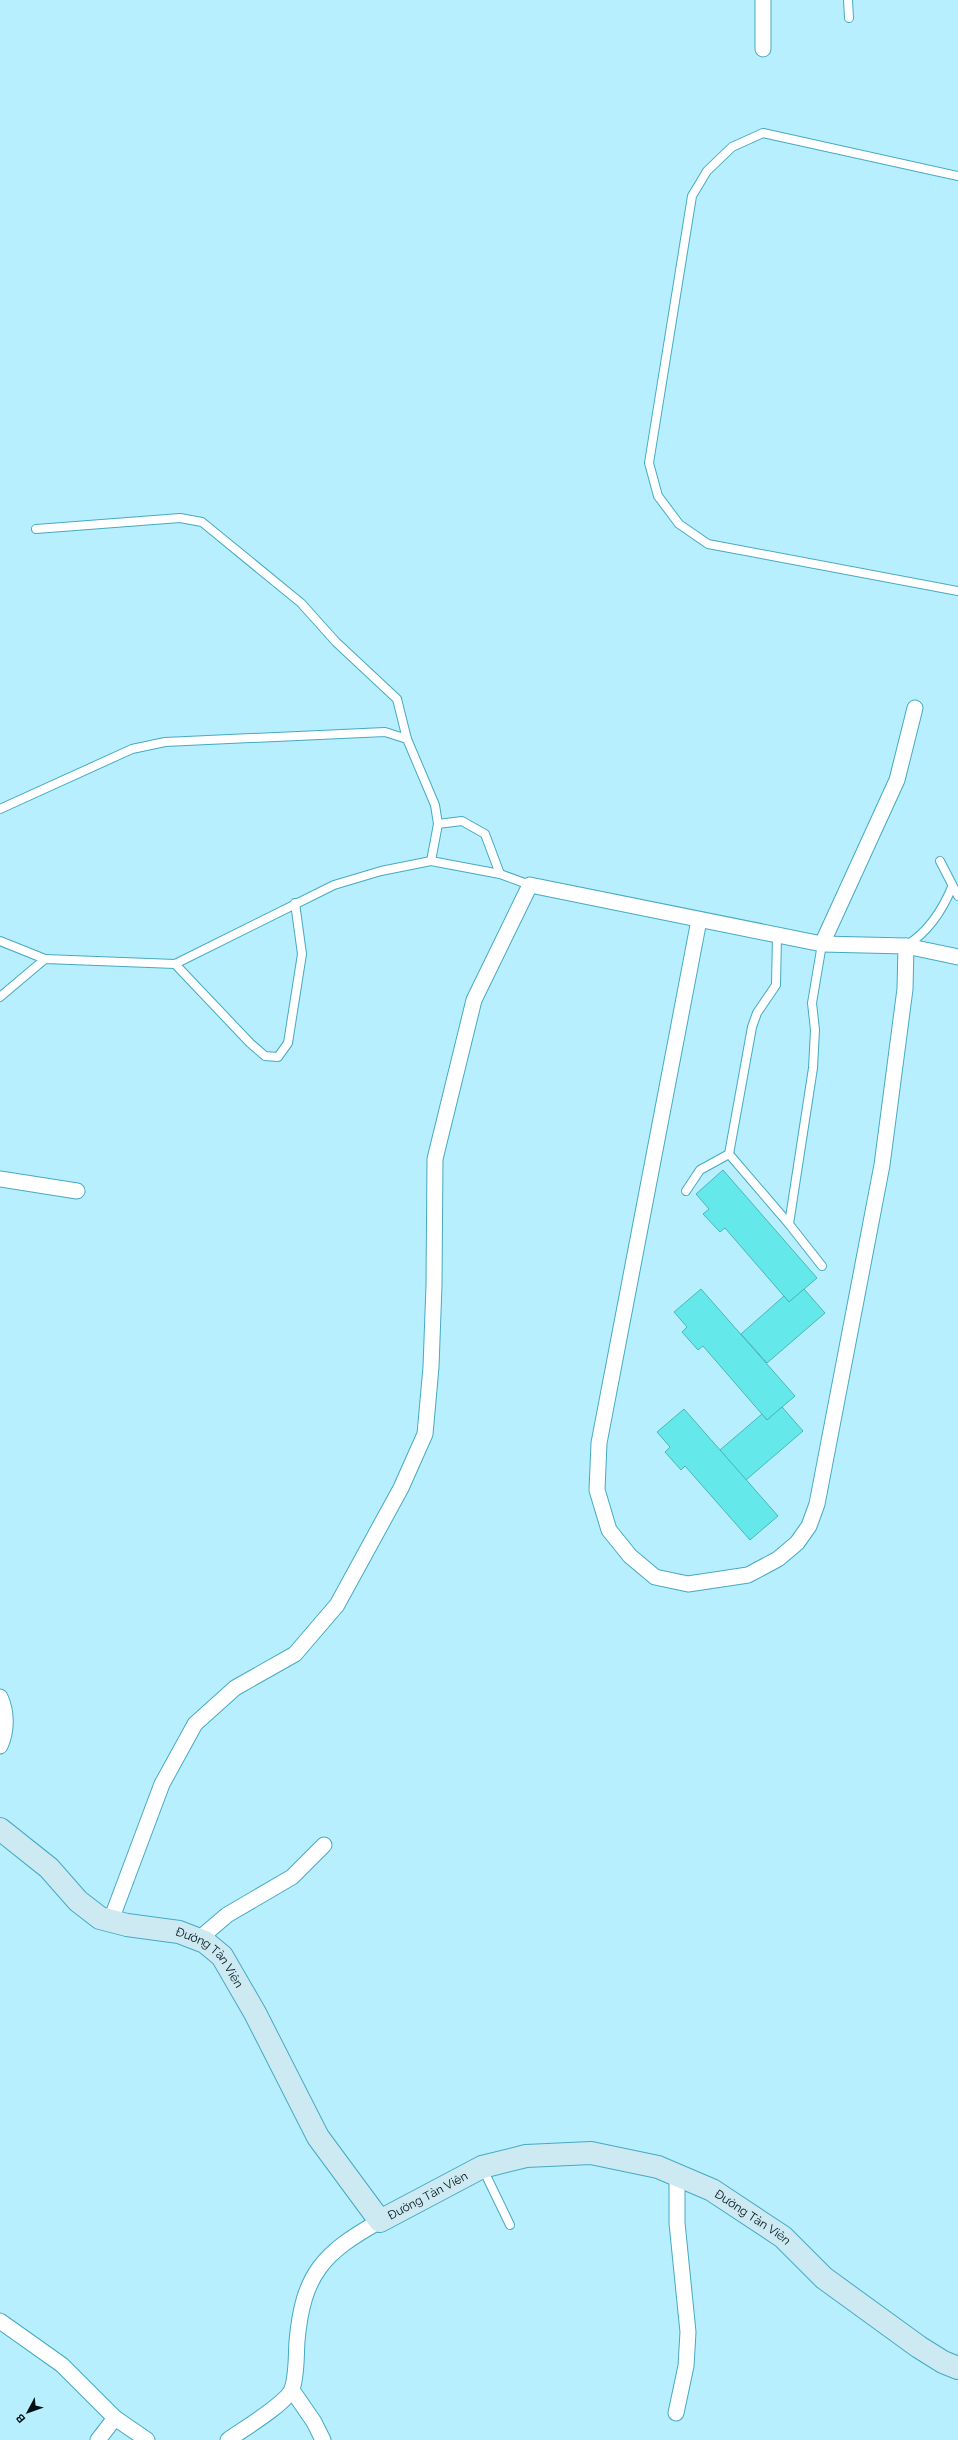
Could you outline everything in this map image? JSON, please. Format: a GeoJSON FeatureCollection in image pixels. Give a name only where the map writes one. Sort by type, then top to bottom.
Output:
{"type":"FeatureCollection","features":[{"type":"Feature","properties":{"kind":"street"},"geometry":{"type":"LineString","coordinates":[[763,0],[763,49]]}},
{"type":"Feature","properties":{"kind":"street"},"geometry":{"type":"LineString","coordinates":[[822,944],[897,780],[915,708]]}},
{"type":"Feature","properties":{"kind":"street"},"geometry":{"type":"LineString","coordinates":[[111,1920],[162,1784],[195,1724],[235,1688],[296,1654],[337,1605],[401,1488],[425,1434],[431,1367],[434,1285],[435,1159],[474,1000],[530,885],[822,944],[906,946],[958,957]]}},
{"type":"Feature","properties":{"kind":"street"},"geometry":{"type":"LineString","coordinates":[[699,920],[599,1443],[597,1490],[610,1530],[630,1556],[655,1577],[688,1584],[748,1575],[778,1559],[797,1543],[809,1526],[817,1504],[882,1165],[905,989],[906,946]]}},
{"type":"Feature","properties":{"kind":"street"},"geometry":{"type":"LineString","coordinates":[[0,1178],[77,1191]]}},
{"type":"Feature","properties":{"kind":"street"},"geometry":{"type":"LineString","coordinates":[[0,1697],[3,1703],[6,1733],[0,1746]]}},
{"type":"Feature","properties":{"kind":"street","name":"Đường Tản Viên"},"geometry":{"type":"LineString","coordinates":[[0,1829],[49,1868],[78,1901],[100,1918],[179,1932],[205,1942],[222,1956],[255,2013],[318,2138],[380,2221],[482,2167],[526,2156],[591,2152],[658,2167],[712,2190],[783,2237],[824,2278],[919,2346],[943,2362],[958,2368]]}},
{"type":"Feature","properties":{"kind":"street"},"geometry":{"type":"LineString","coordinates":[[199,1939],[227,1915],[292,1877],[324,1844]]}},
{"type":"Feature","properties":{"kind":"street"},"geometry":{"type":"LineString","coordinates":[[676,2413],[686,2366],[688,2332],[677,2223],[677,2175]]}},
{"type":"Feature","properties":{"kind":"street"},"geometry":{"type":"LineString","coordinates":[[228,2440],[280,2403],[292,2390],[302,2302],[317,2268],[338,2247],[380,2221]]}},
{"type":"Feature","properties":{"kind":"street"},"geometry":{"type":"LineString","coordinates":[[0,2321],[62,2365],[115,2418],[147,2440]]}},
{"type":"Feature","properties":{"kind":"street"},"geometry":{"type":"LineString","coordinates":[[292,2390],[314,2422],[323,2440]]}},
{"type":"Feature","properties":{"kind":"street"},"geometry":{"type":"LineString","coordinates":[[98,2440],[115,2418]]}},
{"type":"Feature","properties":{"kind":"lane"},"geometry":{"type":"LineString","coordinates":[[848,0],[849,18]]}},
{"type":"Feature","properties":{"kind":"lane"},"geometry":{"type":"LineString","coordinates":[[958,176],[763,133],[732,146],[707,171],[692,196],[649,463],[658,496],[679,524],[708,544],[958,591]]}},
{"type":"Feature","properties":{"kind":"lane"},"geometry":{"type":"LineString","coordinates":[[36,529],[180,518],[202,522],[301,603],[336,642],[397,699],[407,739],[435,805],[438,824],[431,861]]}},
{"type":"Feature","properties":{"kind":"lane"},"geometry":{"type":"LineString","coordinates":[[0,809],[132,749],[165,742],[385,732],[407,739]]}},
{"type":"Feature","properties":{"kind":"lane"},"geometry":{"type":"LineString","coordinates":[[438,824],[462,821],[485,834],[500,874]]}},
{"type":"Feature","properties":{"kind":"lane"},"geometry":{"type":"LineString","coordinates":[[0,941],[46,959],[175,964],[295,903],[334,885],[381,871],[431,861],[500,874],[530,885]]}},
{"type":"Feature","properties":{"kind":"lane"},"geometry":{"type":"LineString","coordinates":[[940,861],[952,887],[958,896]]}},
{"type":"Feature","properties":{"kind":"lane"},"geometry":{"type":"LineString","coordinates":[[906,946],[921,936],[944,907],[952,887]]}},
{"type":"Feature","properties":{"kind":"lane"},"geometry":{"type":"LineString","coordinates":[[175,964],[250,1043],[265,1056],[278,1057],[288,1043],[302,954],[295,903]]}},
{"type":"Feature","properties":{"kind":"lane"},"geometry":{"type":"LineString","coordinates":[[686,1190],[700,1170],[728,1154],[752,1027],[757,1013],[776,985],[777,936]]}},
{"type":"Feature","properties":{"kind":"lane"},"geometry":{"type":"LineString","coordinates":[[789,1224],[813,1068],[815,1030],[812,1003],[822,944]]}},
{"type":"Feature","properties":{"kind":"lane"},"geometry":{"type":"LineString","coordinates":[[0,997],[46,959]]}},
{"type":"Feature","properties":{"kind":"lane"},"geometry":{"type":"LineString","coordinates":[[728,1154],[789,1224],[822,1266]]}},
{"type":"Feature","properties":{"kind":"lane"},"geometry":{"type":"LineString","coordinates":[[482,2167],[510,2225]]}},
{"type":"Feature","properties":{"kind":"building"},"geometry":{"type":"Polygon","coordinates":[[[723,1170],[817,1278],[789,1302],[725,1228],[720,1232],[703,1214],[709,1209],[696,1194],[723,1170]]]}},
{"type":"Feature","properties":{"kind":"building"},"geometry":{"type":"Polygon","coordinates":[[[701,1289],[795,1396],[767,1420],[703,1346],[698,1350],[682,1332],[687,1327],[674,1312],[701,1289]]]}},
{"type":"Feature","properties":{"kind":"building"},"geometry":{"type":"Polygon","coordinates":[[[804,1289],[825,1313],[767,1363],[741,1334],[784,1296],[789,1302],[804,1289]]]}},
{"type":"Feature","properties":{"kind":"building"},"geometry":{"type":"Polygon","coordinates":[[[782,1407],[803,1431],[746,1480],[720,1450],[762,1414],[767,1420],[782,1407]]]}},
{"type":"Feature","properties":{"kind":"building"},"geometry":{"type":"Polygon","coordinates":[[[684,1409],[778,1516],[750,1540],[685,1466],[681,1470],[665,1452],[670,1447],[657,1432],[684,1409]]]}}]}
